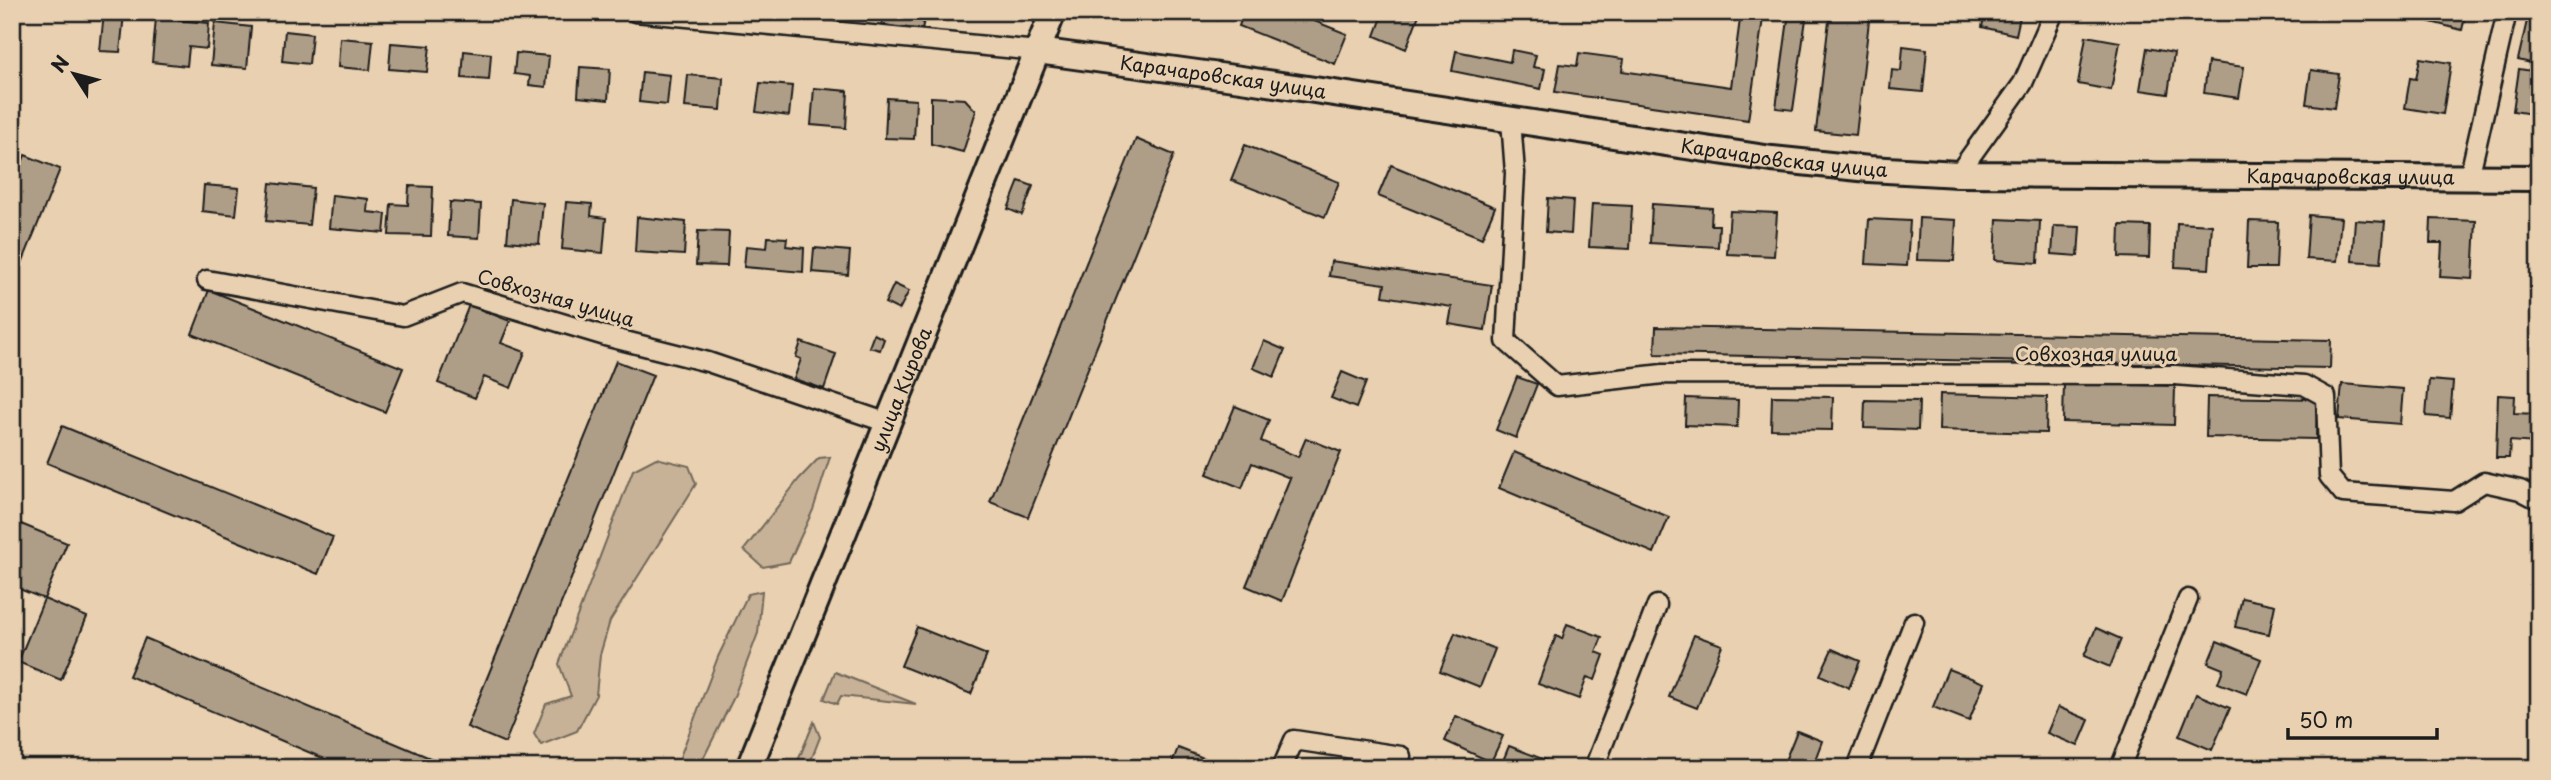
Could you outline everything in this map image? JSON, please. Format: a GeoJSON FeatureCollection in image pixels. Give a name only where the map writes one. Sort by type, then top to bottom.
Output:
{"type":"FeatureCollection","features":[{"type":"Feature","properties":{"kind":"street"},"geometry":{"type":"LineString","coordinates":[[635,12],[1038,51]]}},
{"type":"Feature","properties":{"kind":"street","name":"улица Кирова"},"geometry":{"type":"LineString","coordinates":[[748,768],[1053,12]]}},
{"type":"Feature","properties":{"kind":"street"},"geometry":{"type":"LineString","coordinates":[[1958,174],[2023,83],[2054,12]]}},
{"type":"Feature","properties":{"kind":"street"},"geometry":{"type":"LineString","coordinates":[[2469,178],[2507,12]]}},
{"type":"Feature","properties":{"kind":"street","name":"Карачаровская улица"},"geometry":{"type":"LineString","coordinates":[[1038,51],[1772,159],[1869,169],[1958,174],[2539,178]]}},
{"type":"Feature","properties":{"kind":"street","name":"Совхозная улица"},"geometry":{"type":"LineString","coordinates":[[1511,120],[1514,173],[1506,341],[1558,386],[1663,374],[2175,375],[2304,385],[2326,397],[2329,476],[2343,493],[2454,501],[2484,482],[2521,490],[2539,500]]}},
{"type":"Feature","properties":{"kind":"street","name":"Совхозная улица"},"geometry":{"type":"LineString","coordinates":[[207,281],[403,316],[462,293],[605,336],[708,362],[888,423]]}},
{"type":"Feature","properties":{"kind":"street"},"geometry":{"type":"LineString","coordinates":[[2120,768],[2188,599]]}},
{"type":"Feature","properties":{"kind":"street"},"geometry":{"type":"LineString","coordinates":[[1594,768],[1657,605]]}},
{"type":"Feature","properties":{"kind":"street"},"geometry":{"type":"LineString","coordinates":[[1857,768],[1914,622]]}},
{"type":"Feature","properties":{"kind":"street"},"geometry":{"type":"LineString","coordinates":[[1282,768],[1294,740],[1401,757]]}},
{"type":"Feature","properties":{"kind":"shaded area"},"geometry":{"type":"Polygon","coordinates":[[[830,457],[813,510],[789,562],[763,567],[744,550],[799,479],[819,458],[830,457]]]}},
{"type":"Feature","properties":{"kind":"shaded area"},"geometry":{"type":"Polygon","coordinates":[[[656,458],[689,466],[696,484],[610,621],[600,655],[596,695],[577,731],[541,745],[534,734],[546,704],[571,696],[559,664],[633,470],[656,458]]]}},
{"type":"Feature","properties":{"kind":"shaded area"},"geometry":{"type":"Polygon","coordinates":[[[762,591],[758,633],[733,699],[699,767],[680,768],[680,757],[718,657],[748,594],[762,591]]]}},
{"type":"Feature","properties":{"kind":"shaded area"},"geometry":{"type":"Polygon","coordinates":[[[835,672],[916,704],[841,696],[837,704],[824,699],[835,672]]]}},
{"type":"Feature","properties":{"kind":"shaded area"},"geometry":{"type":"Polygon","coordinates":[[[814,722],[820,737],[808,768],[795,768],[814,722]]]}},
{"type":"Feature","properties":{"kind":"building"},"geometry":{"type":"Polygon","coordinates":[[[884,12],[926,12],[921,33],[882,24],[884,12]]]}},
{"type":"Feature","properties":{"kind":"building"},"geometry":{"type":"Polygon","coordinates":[[[1197,12],[1220,12],[1217,20],[1197,12]]]}},
{"type":"Feature","properties":{"kind":"building"},"geometry":{"type":"Polygon","coordinates":[[[1244,12],[1292,12],[1347,34],[1335,64],[1239,26],[1244,12]]]}},
{"type":"Feature","properties":{"kind":"building"},"geometry":{"type":"Polygon","coordinates":[[[1384,12],[1420,12],[1406,49],[1375,36],[1384,12]]]}},
{"type":"Feature","properties":{"kind":"building"},"geometry":{"type":"Polygon","coordinates":[[[1741,12],[1764,12],[1748,120],[1555,92],[1560,64],[1577,66],[1579,53],[1624,59],[1622,71],[1731,87],[1741,12]]]}},
{"type":"Feature","properties":{"kind":"building"},"geometry":{"type":"Polygon","coordinates":[[[1789,12],[1807,12],[1793,110],[1776,108],[1789,12]]]}},
{"type":"Feature","properties":{"kind":"building"},"geometry":{"type":"Polygon","coordinates":[[[1830,12],[1870,12],[1856,135],[1816,131],[1830,12]]]}},
{"type":"Feature","properties":{"kind":"building"},"geometry":{"type":"Polygon","coordinates":[[[1985,12],[2021,12],[2016,35],[1982,27],[1985,12]]]}},
{"type":"Feature","properties":{"kind":"building"},"geometry":{"type":"Polygon","coordinates":[[[2425,12],[2466,12],[2462,30],[2423,20],[2425,12]]]}},
{"type":"Feature","properties":{"kind":"building"},"geometry":{"type":"Polygon","coordinates":[[[2529,12],[2539,15],[2539,65],[2518,60],[2529,12]]]}},
{"type":"Feature","properties":{"kind":"building"},"geometry":{"type":"Polygon","coordinates":[[[104,13],[124,14],[120,52],[100,51],[104,13]]]}},
{"type":"Feature","properties":{"kind":"building"},"geometry":{"type":"Polygon","coordinates":[[[156,18],[209,23],[207,49],[189,47],[187,66],[152,62],[156,18]]]}},
{"type":"Feature","properties":{"kind":"building"},"geometry":{"type":"Polygon","coordinates":[[[215,23],[251,27],[247,68],[211,65],[215,23]]]}},
{"type":"Feature","properties":{"kind":"building"},"geometry":{"type":"Polygon","coordinates":[[[285,31],[312,34],[309,64],[282,61],[285,31]]]}},
{"type":"Feature","properties":{"kind":"building"},"geometry":{"type":"Polygon","coordinates":[[[2086,36],[2120,42],[2111,90],[2078,84],[2086,36]]]}},
{"type":"Feature","properties":{"kind":"building"},"geometry":{"type":"Polygon","coordinates":[[[340,38],[373,41],[370,70],[338,67],[340,38]]]}},
{"type":"Feature","properties":{"kind":"building"},"geometry":{"type":"Polygon","coordinates":[[[391,43],[430,46],[427,72],[389,69],[391,43]]]}},
{"type":"Feature","properties":{"kind":"building"},"geometry":{"type":"Polygon","coordinates":[[[1903,46],[1927,49],[1923,92],[1890,89],[1892,70],[1901,71],[1903,46]]]}},
{"type":"Feature","properties":{"kind":"building"},"geometry":{"type":"Polygon","coordinates":[[[2147,48],[2174,53],[2168,94],[2140,90],[2147,48]]]}},
{"type":"Feature","properties":{"kind":"building"},"geometry":{"type":"Polygon","coordinates":[[[1512,50],[1536,55],[1533,67],[1545,69],[1541,89],[1452,71],[1456,51],[1510,62],[1512,50]]]}},
{"type":"Feature","properties":{"kind":"building"},"geometry":{"type":"Polygon","coordinates":[[[464,51],[491,54],[489,80],[462,78],[464,51]]]}},
{"type":"Feature","properties":{"kind":"building"},"geometry":{"type":"Polygon","coordinates":[[[516,53],[549,56],[546,87],[529,85],[530,76],[514,74],[516,53]]]}},
{"type":"Feature","properties":{"kind":"building"},"geometry":{"type":"Polygon","coordinates":[[[2420,58],[2451,63],[2443,114],[2405,108],[2410,78],[2416,79],[2420,58]]]}},
{"type":"Feature","properties":{"kind":"building"},"geometry":{"type":"Polygon","coordinates":[[[2208,62],[2244,67],[2239,98],[2204,93],[2208,62]]]}},
{"type":"Feature","properties":{"kind":"building"},"geometry":{"type":"Polygon","coordinates":[[[580,67],[610,69],[608,100],[578,97],[580,67]]]}},
{"type":"Feature","properties":{"kind":"building"},"geometry":{"type":"Polygon","coordinates":[[[2519,69],[2539,72],[2539,115],[2513,111],[2519,69]]]}},
{"type":"Feature","properties":{"kind":"building"},"geometry":{"type":"Polygon","coordinates":[[[2311,70],[2339,74],[2334,108],[2306,104],[2311,70]]]}},
{"type":"Feature","properties":{"kind":"building"},"geometry":{"type":"Polygon","coordinates":[[[642,72],[670,75],[667,105],[639,102],[642,72]]]}},
{"type":"Feature","properties":{"kind":"building"},"geometry":{"type":"Polygon","coordinates":[[[688,75],[723,78],[721,110],[685,107],[688,75]]]}},
{"type":"Feature","properties":{"kind":"building"},"geometry":{"type":"Polygon","coordinates":[[[760,83],[792,86],[789,116],[756,112],[760,83]]]}},
{"type":"Feature","properties":{"kind":"building"},"geometry":{"type":"Polygon","coordinates":[[[814,88],[848,91],[846,128],[811,125],[814,88]]]}},
{"type":"Feature","properties":{"kind":"building"},"geometry":{"type":"Polygon","coordinates":[[[931,97],[965,99],[976,111],[963,152],[931,144],[931,97]]]}},
{"type":"Feature","properties":{"kind":"building"},"geometry":{"type":"Polygon","coordinates":[[[887,98],[916,100],[914,139],[885,138],[887,98]]]}},
{"type":"Feature","properties":{"kind":"building"},"geometry":{"type":"Polygon","coordinates":[[[1136,139],[1174,155],[1028,517],[990,502],[1136,139]]]}},
{"type":"Feature","properties":{"kind":"building"},"geometry":{"type":"Polygon","coordinates":[[[1245,145],[1339,182],[1325,217],[1231,180],[1245,145]]]}},
{"type":"Feature","properties":{"kind":"building"},"geometry":{"type":"Polygon","coordinates":[[[25,155],[60,169],[12,288],[12,187],[25,155]]]}},
{"type":"Feature","properties":{"kind":"building"},"geometry":{"type":"Polygon","coordinates":[[[1391,165],[1495,207],[1482,238],[1378,196],[1391,165]]]}},
{"type":"Feature","properties":{"kind":"building"},"geometry":{"type":"Polygon","coordinates":[[[1019,181],[1033,186],[1022,215],[1008,209],[1019,181]]]}},
{"type":"Feature","properties":{"kind":"building"},"geometry":{"type":"Polygon","coordinates":[[[270,183],[313,188],[309,225],[266,221],[270,183]]]}},
{"type":"Feature","properties":{"kind":"building"},"geometry":{"type":"Polygon","coordinates":[[[204,185],[239,188],[236,215],[202,211],[204,185]]]}},
{"type":"Feature","properties":{"kind":"building"},"geometry":{"type":"Polygon","coordinates":[[[409,186],[433,187],[431,236],[389,235],[391,204],[408,205],[409,186]]]}},
{"type":"Feature","properties":{"kind":"building"},"geometry":{"type":"Polygon","coordinates":[[[332,195],[368,199],[367,212],[386,214],[384,233],[329,228],[332,195]]]}},
{"type":"Feature","properties":{"kind":"building"},"geometry":{"type":"Polygon","coordinates":[[[1548,198],[1573,200],[1571,234],[1546,232],[1548,198]]]}},
{"type":"Feature","properties":{"kind":"building"},"geometry":{"type":"Polygon","coordinates":[[[511,199],[543,203],[539,244],[507,241],[511,199]]]}},
{"type":"Feature","properties":{"kind":"building"},"geometry":{"type":"Polygon","coordinates":[[[450,202],[481,204],[479,238],[448,236],[450,202]]]}},
{"type":"Feature","properties":{"kind":"building"},"geometry":{"type":"Polygon","coordinates":[[[566,202],[592,204],[591,216],[606,218],[603,253],[562,249],[566,202]]]}},
{"type":"Feature","properties":{"kind":"building"},"geometry":{"type":"Polygon","coordinates":[[[1592,204],[1632,206],[1630,249],[1589,247],[1592,204]]]}},
{"type":"Feature","properties":{"kind":"building"},"geometry":{"type":"Polygon","coordinates":[[[1652,204],[1712,208],[1711,225],[1719,225],[1718,247],[1650,243],[1652,204]]]}},
{"type":"Feature","properties":{"kind":"building"},"geometry":{"type":"Polygon","coordinates":[[[1730,211],[1777,213],[1774,256],[1727,254],[1730,211]]]}},
{"type":"Feature","properties":{"kind":"building"},"geometry":{"type":"Polygon","coordinates":[[[2309,215],[2341,218],[2337,261],[2306,259],[2309,215]]]}},
{"type":"Feature","properties":{"kind":"building"},"geometry":{"type":"Polygon","coordinates":[[[637,217],[686,222],[684,255],[635,252],[637,217]]]}},
{"type":"Feature","properties":{"kind":"building"},"geometry":{"type":"Polygon","coordinates":[[[1919,218],[1956,220],[1954,261],[1917,260],[1919,218]]]}},
{"type":"Feature","properties":{"kind":"building"},"geometry":{"type":"Polygon","coordinates":[[[1869,219],[1910,221],[1907,266],[1866,264],[1869,219]]]}},
{"type":"Feature","properties":{"kind":"building"},"geometry":{"type":"Polygon","coordinates":[[[1997,219],[2040,221],[2038,263],[1995,260],[1997,219]]]}},
{"type":"Feature","properties":{"kind":"building"},"geometry":{"type":"Polygon","coordinates":[[[2431,219],[2476,221],[2473,279],[2440,277],[2442,243],[2430,243],[2431,219]]]}},
{"type":"Feature","properties":{"kind":"building"},"geometry":{"type":"Polygon","coordinates":[[[2355,220],[2385,222],[2381,263],[2352,261],[2355,220]]]}},
{"type":"Feature","properties":{"kind":"building"},"geometry":{"type":"Polygon","coordinates":[[[2249,221],[2278,222],[2276,268],[2247,268],[2249,221]]]}},
{"type":"Feature","properties":{"kind":"building"},"geometry":{"type":"Polygon","coordinates":[[[2177,223],[2212,225],[2209,269],[2175,267],[2177,223]]]}},
{"type":"Feature","properties":{"kind":"building"},"geometry":{"type":"Polygon","coordinates":[[[2120,225],[2150,226],[2149,258],[2119,257],[2120,225]]]}},
{"type":"Feature","properties":{"kind":"building"},"geometry":{"type":"Polygon","coordinates":[[[2054,226],[2080,227],[2078,256],[2052,254],[2054,226]]]}},
{"type":"Feature","properties":{"kind":"building"},"geometry":{"type":"Polygon","coordinates":[[[698,231],[729,232],[727,266],[696,265],[698,231]]]}},
{"type":"Feature","properties":{"kind":"building"},"geometry":{"type":"Polygon","coordinates":[[[768,237],[787,238],[786,246],[804,248],[803,272],[744,267],[746,246],[767,248],[768,237]]]}},
{"type":"Feature","properties":{"kind":"building"},"geometry":{"type":"Polygon","coordinates":[[[814,248],[850,251],[848,275],[812,272],[814,248]]]}},
{"type":"Feature","properties":{"kind":"building"},"geometry":{"type":"Polygon","coordinates":[[[1331,261],[1492,285],[1485,330],[1449,324],[1452,307],[1383,296],[1385,284],[1329,276],[1331,261]]]}},
{"type":"Feature","properties":{"kind":"building"},"geometry":{"type":"Polygon","coordinates":[[[894,284],[909,291],[899,310],[885,303],[894,284]]]}},
{"type":"Feature","properties":{"kind":"building"},"geometry":{"type":"Polygon","coordinates":[[[209,290],[403,368],[385,412],[192,334],[209,290]]]}},
{"type":"Feature","properties":{"kind":"building"},"geometry":{"type":"Polygon","coordinates":[[[469,305],[510,321],[501,343],[525,352],[511,388],[484,377],[475,398],[438,383],[469,305]]]}},
{"type":"Feature","properties":{"kind":"building"},"geometry":{"type":"Polygon","coordinates":[[[1656,327],[2331,340],[2330,368],[1655,354],[1656,327]]]}},
{"type":"Feature","properties":{"kind":"building"},"geometry":{"type":"Polygon","coordinates":[[[874,334],[884,339],[880,350],[869,347],[874,334]]]}},
{"type":"Feature","properties":{"kind":"building"},"geometry":{"type":"Polygon","coordinates":[[[1264,341],[1285,350],[1274,377],[1253,368],[1264,341]]]}},
{"type":"Feature","properties":{"kind":"building"},"geometry":{"type":"Polygon","coordinates":[[[801,342],[836,354],[824,389],[794,379],[801,359],[796,357],[801,342]]]}},
{"type":"Feature","properties":{"kind":"building"},"geometry":{"type":"Polygon","coordinates":[[[616,361],[653,375],[505,743],[467,727],[616,361]]]}},
{"type":"Feature","properties":{"kind":"building"},"geometry":{"type":"Polygon","coordinates":[[[1342,372],[1366,382],[1356,408],[1331,398],[1342,372]]]}},
{"type":"Feature","properties":{"kind":"building"},"geometry":{"type":"Polygon","coordinates":[[[1517,377],[1537,384],[1516,438],[1496,430],[1517,377]]]}},
{"type":"Feature","properties":{"kind":"building"},"geometry":{"type":"Polygon","coordinates":[[[2429,380],[2453,382],[2450,418],[2426,416],[2429,380]]]}},
{"type":"Feature","properties":{"kind":"building"},"geometry":{"type":"Polygon","coordinates":[[[2064,383],[2175,386],[2174,425],[2063,422],[2064,383]]]}},
{"type":"Feature","properties":{"kind":"building"},"geometry":{"type":"Polygon","coordinates":[[[2342,384],[2403,389],[2400,424],[2339,419],[2342,384]]]}},
{"type":"Feature","properties":{"kind":"building"},"geometry":{"type":"Polygon","coordinates":[[[1940,394],[2047,397],[2046,433],[1939,430],[1940,394]]]}},
{"type":"Feature","properties":{"kind":"building"},"geometry":{"type":"Polygon","coordinates":[[[2498,395],[2515,396],[2514,413],[2538,414],[2536,443],[2510,441],[2509,458],[2496,458],[2498,395]]]}},
{"type":"Feature","properties":{"kind":"building"},"geometry":{"type":"Polygon","coordinates":[[[1772,396],[1833,397],[1832,430],[1771,429],[1772,396]]]}},
{"type":"Feature","properties":{"kind":"building"},"geometry":{"type":"Polygon","coordinates":[[[2207,397],[2317,399],[2316,439],[2206,437],[2207,397]]]}},
{"type":"Feature","properties":{"kind":"building"},"geometry":{"type":"Polygon","coordinates":[[[1686,398],[1738,400],[1737,427],[1685,425],[1686,398]]]}},
{"type":"Feature","properties":{"kind":"building"},"geometry":{"type":"Polygon","coordinates":[[[1865,400],[1919,401],[1918,430],[1864,428],[1865,400]]]}},
{"type":"Feature","properties":{"kind":"building"},"geometry":{"type":"Polygon","coordinates":[[[1235,406],[1269,420],[1261,441],[1298,457],[1306,438],[1341,452],[1282,601],[1246,586],[1290,478],[1252,463],[1242,488],[1207,474],[1235,406]]]}},
{"type":"Feature","properties":{"kind":"building"},"geometry":{"type":"Polygon","coordinates":[[[62,426],[333,537],[318,574],[47,463],[62,426]]]}},
{"type":"Feature","properties":{"kind":"building"},"geometry":{"type":"Polygon","coordinates":[[[1514,452],[1669,517],[1654,553],[1499,488],[1514,452]]]}},
{"type":"Feature","properties":{"kind":"building"},"geometry":{"type":"Polygon","coordinates":[[[21,524],[67,543],[44,599],[12,586],[12,546],[21,524]]]}},
{"type":"Feature","properties":{"kind":"building"},"geometry":{"type":"Polygon","coordinates":[[[2242,598],[2275,605],[2269,634],[2235,627],[2242,598]]]}},
{"type":"Feature","properties":{"kind":"building"},"geometry":{"type":"Polygon","coordinates":[[[44,599],[87,617],[61,680],[18,662],[44,599]]]}},
{"type":"Feature","properties":{"kind":"building"},"geometry":{"type":"Polygon","coordinates":[[[1567,624],[1602,637],[1596,652],[1604,655],[1595,680],[1587,677],[1579,699],[1538,684],[1556,636],[1562,639],[1567,624]]]}},
{"type":"Feature","properties":{"kind":"building"},"geometry":{"type":"Polygon","coordinates":[[[917,627],[987,655],[971,694],[901,666],[917,627]]]}},
{"type":"Feature","properties":{"kind":"building"},"geometry":{"type":"Polygon","coordinates":[[[2096,628],[2121,639],[2110,667],[2084,656],[2096,628]]]}},
{"type":"Feature","properties":{"kind":"building"},"geometry":{"type":"Polygon","coordinates":[[[1455,633],[1495,649],[1480,687],[1440,671],[1455,633]]]}},
{"type":"Feature","properties":{"kind":"building"},"geometry":{"type":"Polygon","coordinates":[[[1694,635],[1722,645],[1697,708],[1669,697],[1694,635]]]}},
{"type":"Feature","properties":{"kind":"building"},"geometry":{"type":"Polygon","coordinates":[[[145,638],[454,768],[346,768],[129,676],[145,638]]]}},
{"type":"Feature","properties":{"kind":"building"},"geometry":{"type":"Polygon","coordinates":[[[2217,641],[2261,659],[2247,694],[2218,683],[2223,669],[2208,663],[2217,641]]]}},
{"type":"Feature","properties":{"kind":"building"},"geometry":{"type":"Polygon","coordinates":[[[1832,649],[1860,661],[1849,688],[1820,675],[1832,649]]]}},
{"type":"Feature","properties":{"kind":"building"},"geometry":{"type":"Polygon","coordinates":[[[1948,669],[1984,683],[1969,721],[1933,707],[1948,669]]]}},
{"type":"Feature","properties":{"kind":"building"},"geometry":{"type":"Polygon","coordinates":[[[2196,694],[2230,708],[2212,750],[2179,736],[2196,694]]]}},
{"type":"Feature","properties":{"kind":"building"},"geometry":{"type":"Polygon","coordinates":[[[2058,707],[2089,720],[2078,746],[2047,733],[2058,707]]]}},
{"type":"Feature","properties":{"kind":"building"},"geometry":{"type":"Polygon","coordinates":[[[1456,716],[1503,736],[1491,762],[1445,741],[1456,716]]]}},
{"type":"Feature","properties":{"kind":"building"},"geometry":{"type":"Polygon","coordinates":[[[1797,731],[1822,741],[1812,768],[1782,768],[1797,731]]]}},
{"type":"Feature","properties":{"kind":"building"},"geometry":{"type":"Polygon","coordinates":[[[1509,746],[1553,763],[1551,768],[1500,768],[1509,746]]]}},
{"type":"Feature","properties":{"kind":"building"},"geometry":{"type":"Polygon","coordinates":[[[1178,748],[1224,766],[1224,768],[1170,768],[1178,748]]]}}]}
